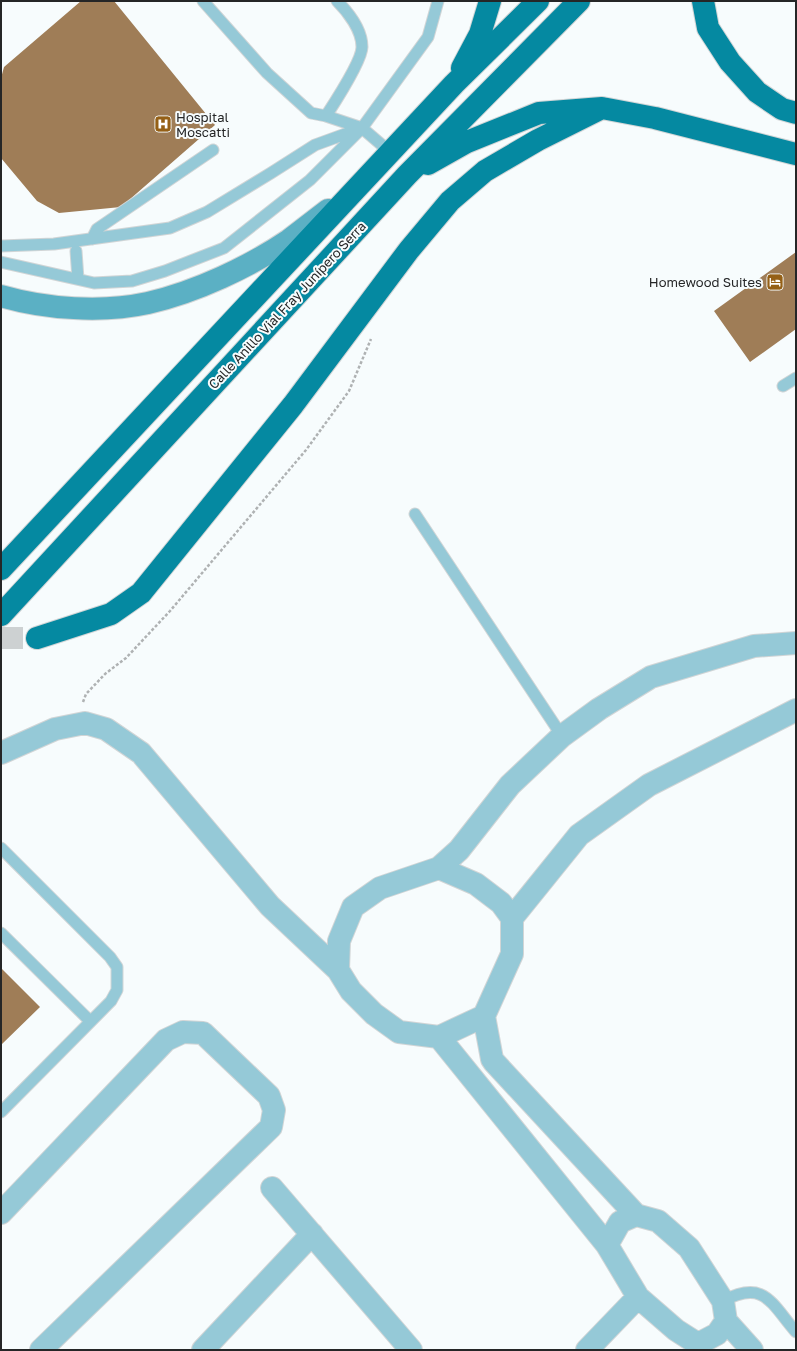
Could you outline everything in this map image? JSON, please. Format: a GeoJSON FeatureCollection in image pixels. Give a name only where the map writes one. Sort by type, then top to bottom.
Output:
{"type":"FeatureCollection","features":[{"type":"Feature","properties":{"kind":"highway"},"geometry":{"type":"LineString","coordinates":[[454,84],[480,34],[490,1]]}},
{"type":"Feature","properties":{"kind":"highway","name":"Calle Anillo Vial Fray Junípero Serra"},"geometry":{"type":"LineString","coordinates":[[1,615],[407,176],[579,1]]}},
{"type":"Feature","properties":{"kind":"highway"},"geometry":{"type":"LineString","coordinates":[[703,1],[708,28],[730,62],[757,92],[782,108],[796,113]]}},
{"type":"Feature","properties":{"kind":"highway"},"geometry":{"type":"LineString","coordinates":[[1,569],[454,84],[533,6]]}},
{"type":"Feature","properties":{"kind":"highway"},"geometry":{"type":"LineString","coordinates":[[407,176],[467,142],[539,113],[602,108],[655,118],[796,154]]}},
{"type":"Feature","properties":{"kind":"highway"},"geometry":{"type":"LineString","coordinates":[[37,638],[111,614],[141,593],[293,405],[409,250],[450,201],[485,171],[538,140],[602,108]]}},
{"type":"Feature","properties":{"kind":"main road"},"geometry":{"type":"LineString","coordinates":[[1,296],[30,304],[96,309],[148,303],[201,286],[243,267],[288,240],[354,190]]}},
{"type":"Feature","properties":{"kind":"street"},"geometry":{"type":"LineString","coordinates":[[338,970],[339,941],[353,908],[380,888],[439,868],[458,850],[510,785],[562,736],[599,709],[651,677],[754,646],[796,644]]}},
{"type":"Feature","properties":{"kind":"street"},"geometry":{"type":"LineString","coordinates":[[512,918],[579,835],[649,785],[796,710]]}},
{"type":"Feature","properties":{"kind":"street"},"geometry":{"type":"LineString","coordinates":[[1,753],[54,729],[85,724],[106,729],[141,753],[270,906],[338,970],[355,995],[374,1014],[399,1032],[439,1037],[484,1016]]}},
{"type":"Feature","properties":{"kind":"street"},"geometry":{"type":"LineString","coordinates":[[439,868],[476,884],[501,903],[512,918],[512,954],[484,1016],[492,1059],[636,1215],[658,1221],[689,1248],[725,1311],[752,1350]]}},
{"type":"Feature","properties":{"kind":"street"},"geometry":{"type":"LineString","coordinates":[[1,1213],[166,1040],[184,1032],[203,1033],[269,1096],[274,1110],[271,1127],[41,1350]]}},
{"type":"Feature","properties":{"kind":"street"},"geometry":{"type":"LineString","coordinates":[[439,1037],[607,1245],[638,1297],[676,1330],[701,1347],[717,1334],[725,1311]]}},
{"type":"Feature","properties":{"kind":"street"},"geometry":{"type":"LineString","coordinates":[[272,1188],[411,1350]]}},
{"type":"Feature","properties":{"kind":"street"},"geometry":{"type":"LineString","coordinates":[[607,1245],[620,1222],[636,1215]]}},
{"type":"Feature","properties":{"kind":"street"},"geometry":{"type":"LineString","coordinates":[[203,1350],[312,1234]]}},
{"type":"Feature","properties":{"kind":"street"},"geometry":{"type":"LineString","coordinates":[[587,1350],[638,1297]]}},
{"type":"Feature","properties":{"kind":"lane"},"geometry":{"type":"LineString","coordinates":[[203,1],[267,73],[312,113],[362,128],[390,152]]}},
{"type":"Feature","properties":{"kind":"lane"},"geometry":{"type":"LineString","coordinates":[[326,116],[350,76],[362,47],[357,29],[347,10],[337,1]]}},
{"type":"Feature","properties":{"kind":"lane"},"geometry":{"type":"LineString","coordinates":[[1,262],[94,283],[132,281],[165,271],[224,248],[310,180],[362,128],[428,37],[438,1]]}},
{"type":"Feature","properties":{"kind":"lane"},"geometry":{"type":"LineString","coordinates":[[1,246],[54,244],[170,228],[207,212],[314,145],[362,128]]}},
{"type":"Feature","properties":{"kind":"lane"},"geometry":{"type":"LineString","coordinates":[[92,239],[97,229],[213,150]]}},
{"type":"Feature","properties":{"kind":"lane"},"geometry":{"type":"LineString","coordinates":[[76,251],[78,280]]}},
{"type":"Feature","properties":{"kind":"lane"},"geometry":{"type":"LineString","coordinates":[[783,386],[796,378]]}},
{"type":"Feature","properties":{"kind":"lane"},"geometry":{"type":"LineString","coordinates":[[415,514],[562,736]]}},
{"type":"Feature","properties":{"kind":"lane"},"geometry":{"type":"LineString","coordinates":[[1,848],[110,957],[117,967],[117,990],[111,1001],[1,1112]]}},
{"type":"Feature","properties":{"kind":"lane"},"geometry":{"type":"LineString","coordinates":[[1,933],[90,1021]]}},
{"type":"Feature","properties":{"kind":"lane"},"geometry":{"type":"LineString","coordinates":[[725,1311],[737,1293],[752,1291],[764,1295],[796,1332]]}},
{"type":"Feature","properties":{"kind":"path"},"geometry":{"type":"LineString","coordinates":[[85,724],[82,705],[86,694],[105,674],[126,658],[170,612],[306,450],[349,391],[373,334]]}},
{"type":"Feature","properties":{"kind":"building","name":"Hospital Moscatti"},"geometry":{"type":"Polygon","coordinates":[[[81,1],[114,1],[215,125],[121,207],[59,213],[37,201],[1,158],[1,78],[4,67],[81,1]]]}},
{"type":"Feature","properties":{"kind":"building","name":"Homewood Suites"},"geometry":{"type":"Polygon","coordinates":[[[796,252],[796,329],[750,362],[714,311],[796,252]]]}},
{"type":"Feature","properties":{"kind":"building"},"geometry":{"type":"Polygon","coordinates":[[[1,968],[40,1007],[1,1045],[1,968]]]}},
{"type":"Feature","properties":{"kind":"tunnel"},"geometry":{"type":"LineString","coordinates":[[1,638],[37,638]]}},
{"type":"Feature","properties":{"kind":"place","name":"Hospital Moscatti"},"geometry":{"type":"Point","coordinates":[163,124]}},
{"type":"Feature","properties":{"kind":"place","name":"Homewood Suites"},"geometry":{"type":"Point","coordinates":[775,282]}}]}
